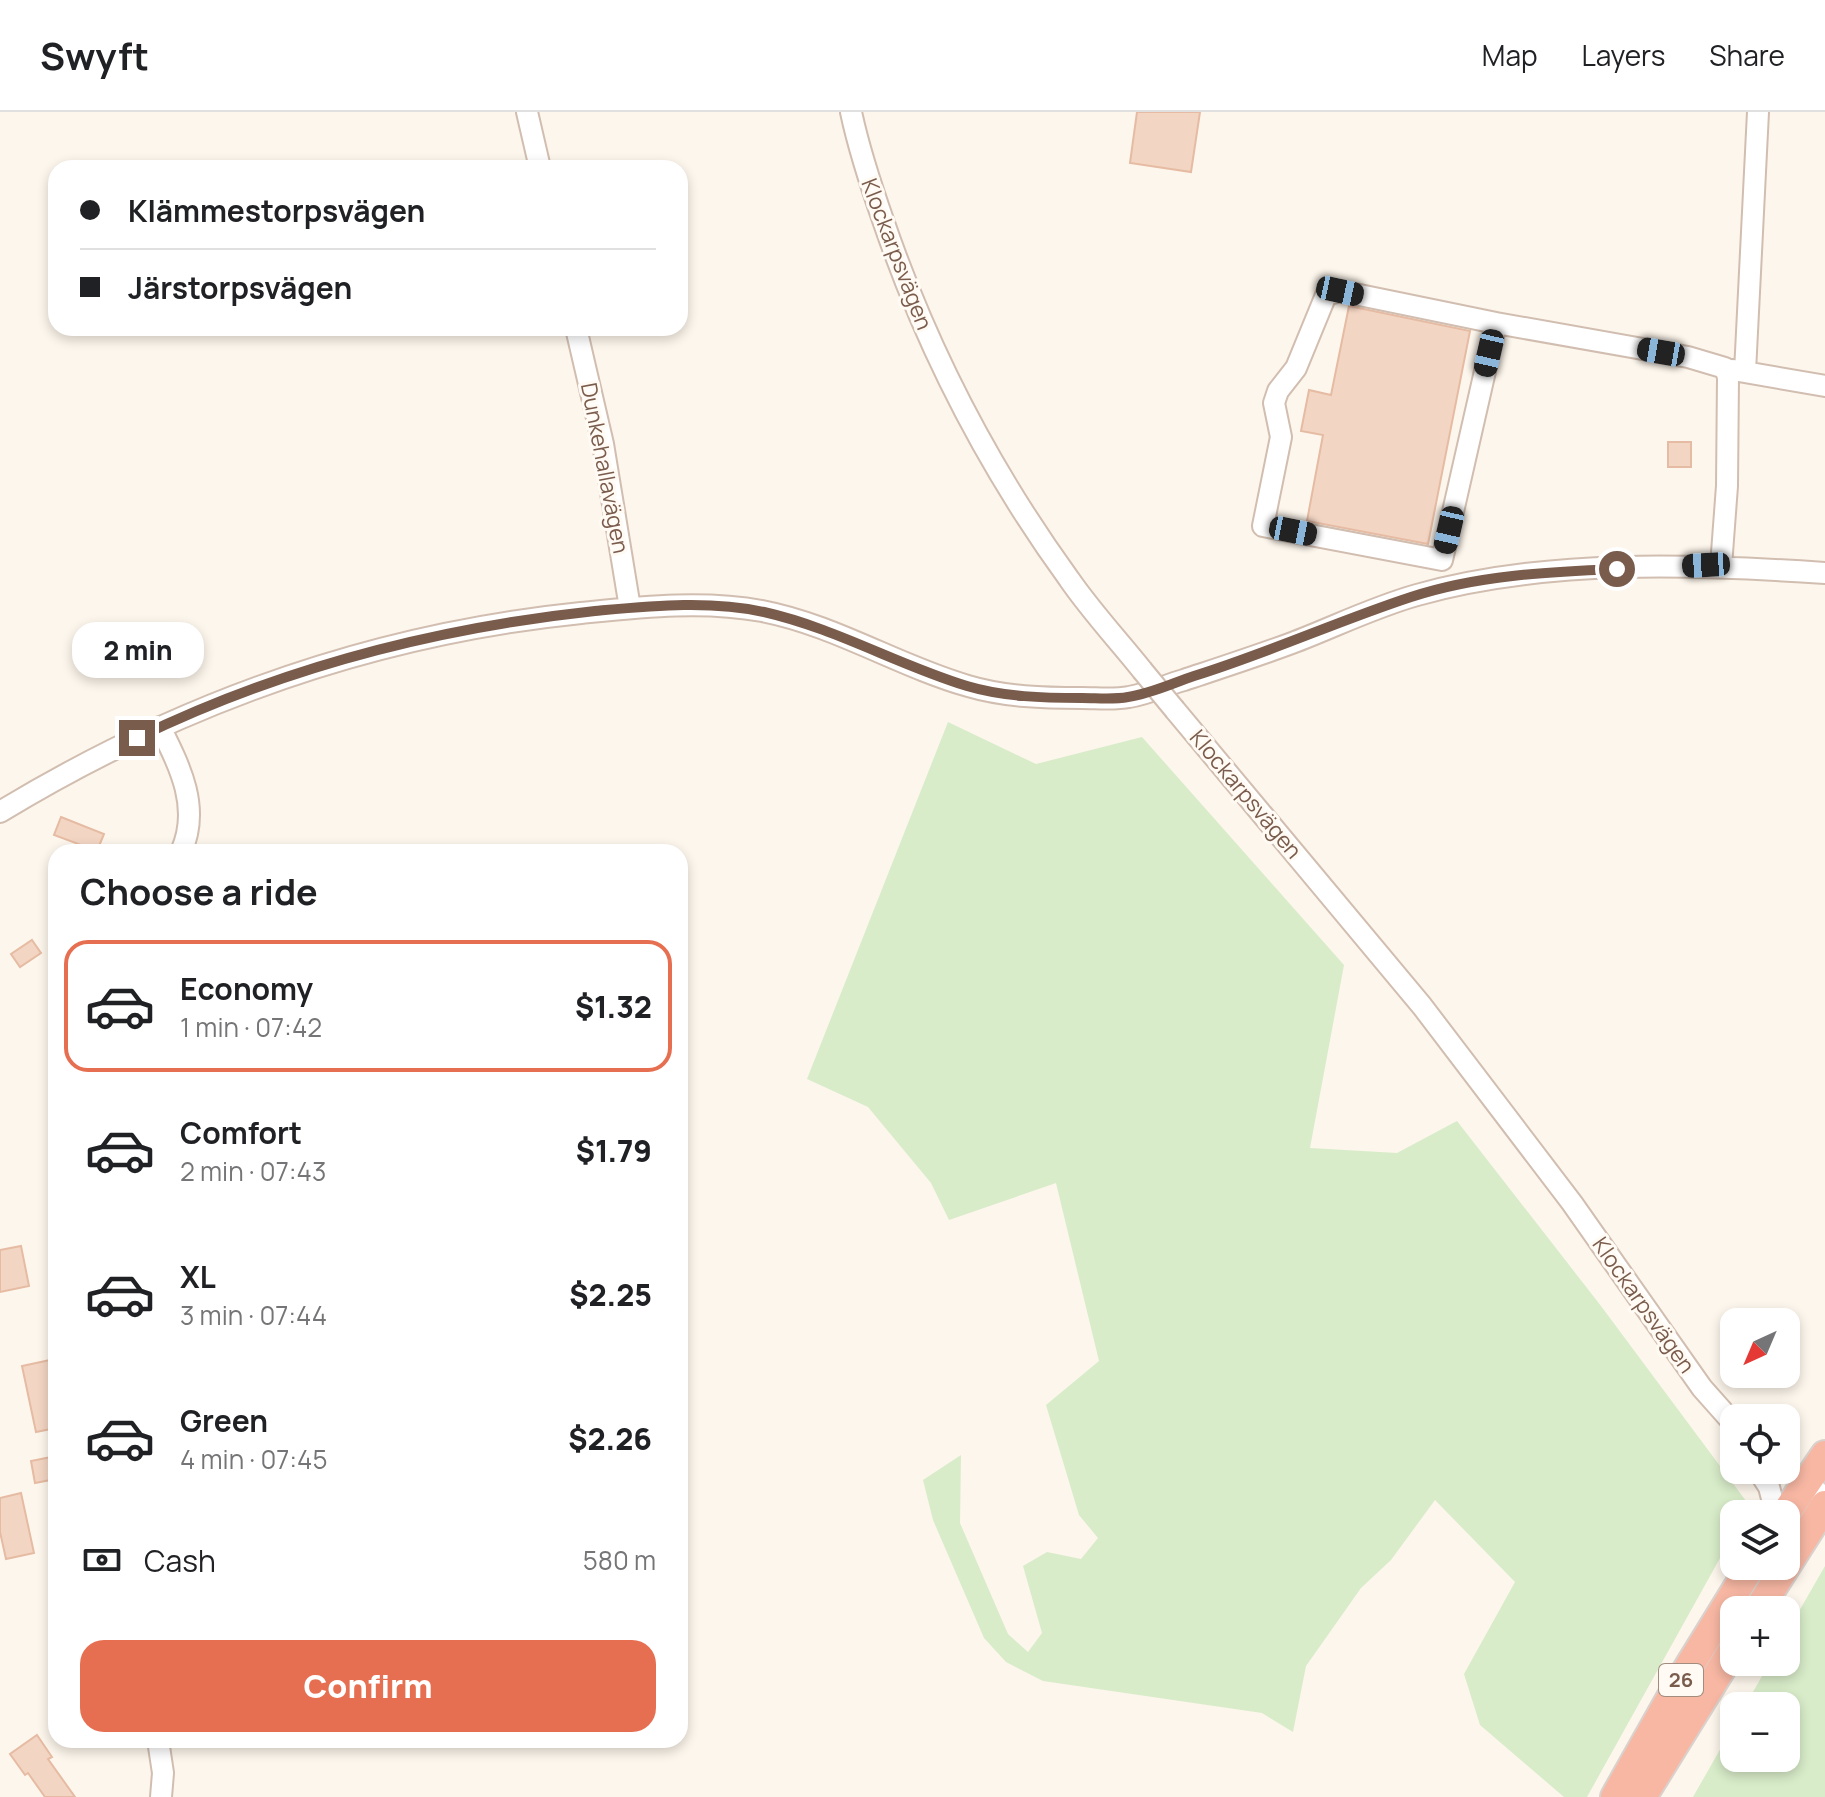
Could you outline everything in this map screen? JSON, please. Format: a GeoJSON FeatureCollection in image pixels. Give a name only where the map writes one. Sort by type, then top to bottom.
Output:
{"type":"FeatureCollection","features":[{"type":"Feature","properties":{"kind":"highway"},"geometry":{"type":"LineString","coordinates":[[1794,1500],[1825,1455]]}},
{"type":"Feature","properties":{"kind":"highway"},"geometry":{"type":"LineString","coordinates":[[1767,1596],[1825,1505]]}},
{"type":"Feature","properties":{"kind":"highway","name":"26"},"geometry":{"type":"LineString","coordinates":[[1615,1797],[1682,1678],[1742,1580]]}},
{"type":"Feature","properties":{"kind":"highway","name":"26"},"geometry":{"type":"LineString","coordinates":[[1642,1797],[1720,1671]]}},
{"type":"Feature","properties":{"kind":"street"},"geometry":{"type":"LineString","coordinates":[[527,112],[538,160]]}},
{"type":"Feature","properties":{"kind":"street","name":"Klockarpsvägen"},"geometry":{"type":"LineString","coordinates":[[851,112],[859,150],[898,264],[935,354],[1007,486],[1070,581],[1448,1040],[1528,1144],[1720,1410]]}},
{"type":"Feature","properties":{"kind":"street"},"geometry":{"type":"LineString","coordinates":[[1721,566],[1727,486],[1728,377],[1735,370],[1758,112]]}},
{"type":"Feature","properties":{"kind":"street"},"geometry":{"type":"LineString","coordinates":[[1496,323],[1442,560],[1263,526],[1281,437],[1274,403],[1278,391],[1296,368],[1326,295],[1340,291],[1825,386]]}},
{"type":"Feature","properties":{"kind":"street","name":"Dunkehallavägen"},"geometry":{"type":"LineString","coordinates":[[578,336],[603,444],[630,608]]}},
{"type":"Feature","properties":{"kind":"street"},"geometry":{"type":"LineString","coordinates":[[0,812],[69,772],[237,693],[400,642],[520,619],[630,608],[716,606],[762,611],[815,626],[930,674],[970,687],[1049,698],[1128,697],[1291,643],[1415,595],[1470,583],[1558,572],[1721,566],[1825,573]]}},
{"type":"Feature","properties":{"kind":"street"},"geometry":{"type":"LineString","coordinates":[[160,727],[183,777],[191,808],[185,844]]}},
{"type":"Feature","properties":{"kind":"street"},"geometry":{"type":"LineString","coordinates":[[159,1748],[163,1773],[161,1797]]}},
{"type":"Feature","properties":{"kind":"green space"},"geometry":{"type":"Polygon","coordinates":[[[948,722],[1036,764],[1142,737],[1344,965],[1310,1148],[1397,1153],[1457,1121],[1720,1466],[1720,1484],[1733,1484],[1745,1500],[1720,1500],[1720,1558],[1587,1797],[1564,1797],[1480,1725],[1464,1674],[1515,1582],[1435,1500],[1391,1560],[1361,1588],[1306,1666],[1293,1732],[1262,1713],[1043,1681],[1006,1662],[984,1638],[933,1520],[923,1480],[961,1455],[960,1523],[1008,1634],[1028,1652],[1042,1633],[1023,1566],[1047,1552],[1081,1559],[1098,1538],[1079,1515],[1046,1405],[1099,1361],[1056,1183],[949,1220],[931,1183],[868,1107],[807,1079],[948,722]]]}},
{"type":"Feature","properties":{"kind":"green space"},"geometry":{"type":"Polygon","coordinates":[[[1825,1566],[1825,1797],[1693,1797],[1720,1750],[1720,1772],[1800,1772],[1800,1692],[1753,1692],[1762,1676],[1800,1676],[1800,1610],[1825,1566]]]}},
{"type":"Feature","properties":{"kind":"building"},"geometry":{"type":"Polygon","coordinates":[[[1137,112],[1200,112],[1191,172],[1130,163],[1137,112]]]}},
{"type":"Feature","properties":{"kind":"building"},"geometry":{"type":"Polygon","coordinates":[[[1349,306],[1470,331],[1428,544],[1307,521],[1323,435],[1301,431],[1309,390],[1331,395],[1349,306]]]}},
{"type":"Feature","properties":{"kind":"building"},"geometry":{"type":"Polygon","coordinates":[[[1668,442],[1691,442],[1691,467],[1668,467],[1668,442]]]}},
{"type":"Feature","properties":{"kind":"building"},"geometry":{"type":"Polygon","coordinates":[[[61,817],[104,834],[100,844],[78,844],[54,835],[61,817]]]}},
{"type":"Feature","properties":{"kind":"building"},"geometry":{"type":"Polygon","coordinates":[[[32,940],[41,953],[20,967],[11,954],[32,940]]]}},
{"type":"Feature","properties":{"kind":"building"},"geometry":{"type":"Polygon","coordinates":[[[21,1246],[29,1286],[0,1292],[0,1250],[21,1246]]]}},
{"type":"Feature","properties":{"kind":"building"},"geometry":{"type":"Polygon","coordinates":[[[48,1360],[48,1430],[36,1432],[22,1366],[48,1360]]]}},
{"type":"Feature","properties":{"kind":"building"},"geometry":{"type":"Polygon","coordinates":[[[48,1458],[48,1481],[35,1483],[31,1461],[48,1458]]]}},
{"type":"Feature","properties":{"kind":"building"},"geometry":{"type":"Polygon","coordinates":[[[21,1493],[34,1553],[6,1559],[0,1532],[0,1498],[21,1493]]]}},
{"type":"Feature","properties":{"kind":"building"},"geometry":{"type":"Polygon","coordinates":[[[37,1735],[52,1757],[48,1759],[75,1797],[45,1797],[10,1754],[37,1735]]]}},
{"type":"Feature","properties":{"kind":"route"},"geometry":{"type":"LineString","coordinates":[[137,738],[237,693],[355,654],[446,632],[520,619],[667,605],[762,611],[815,626],[930,674],[970,687],[1049,698],[1128,697],[1291,643],[1415,595],[1483,580],[1617,569]]}}]}
